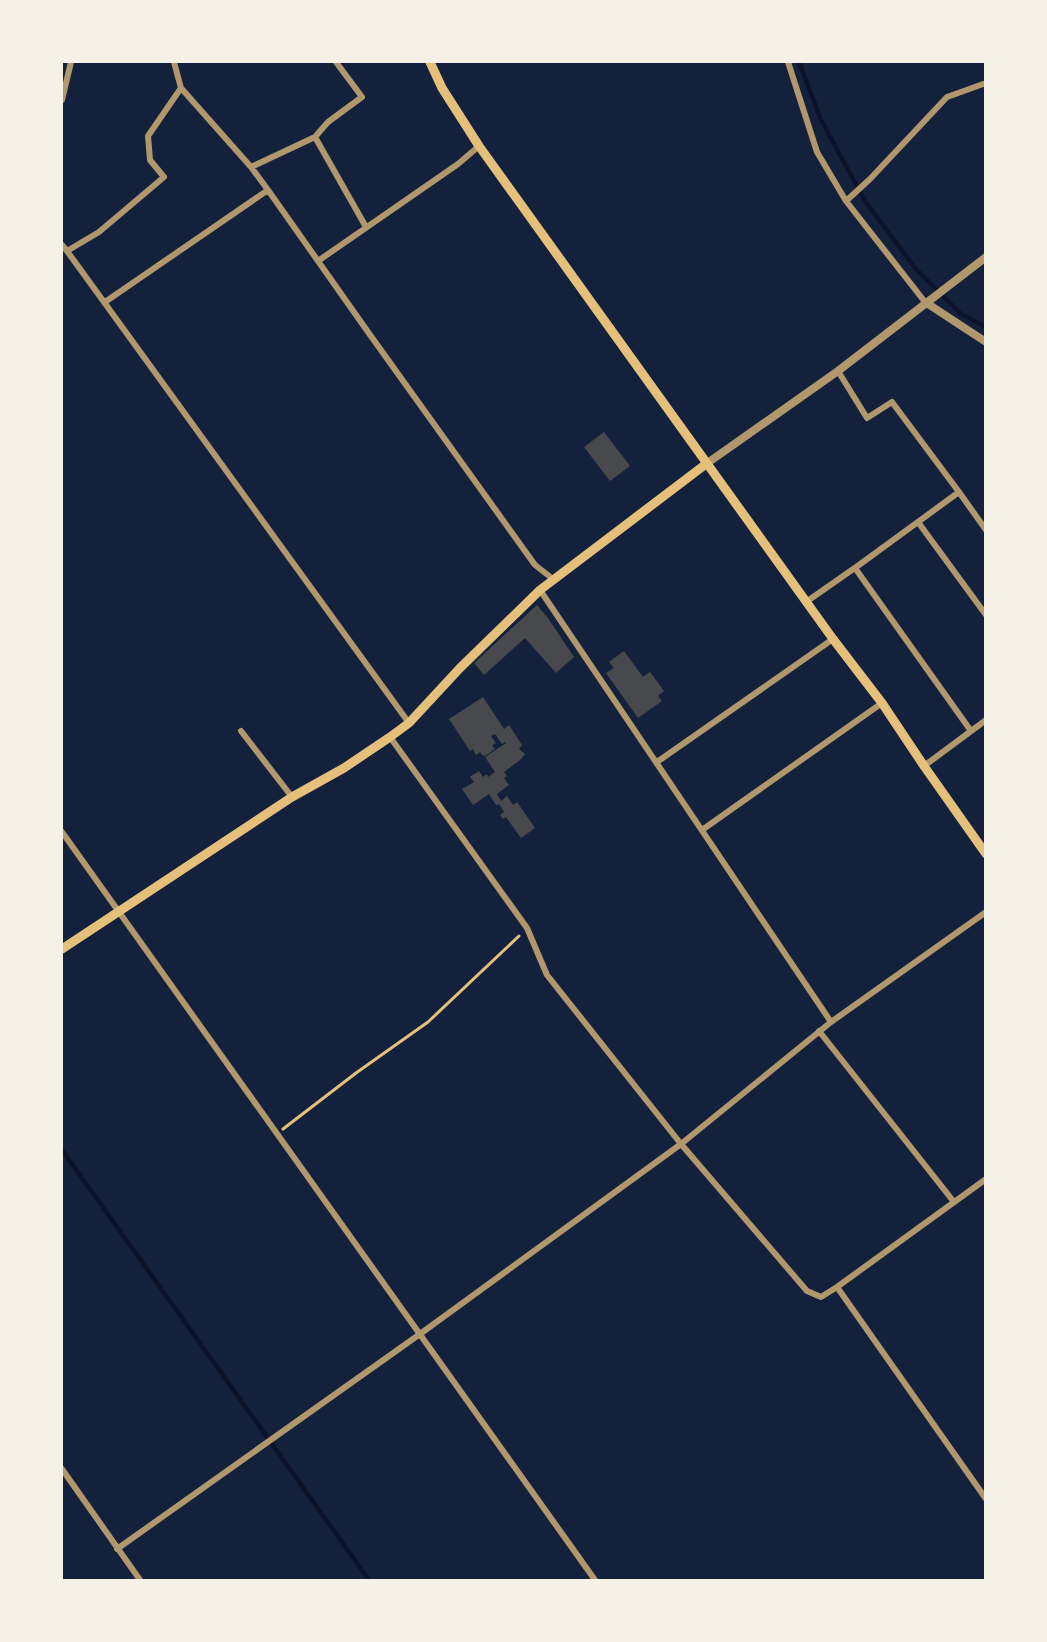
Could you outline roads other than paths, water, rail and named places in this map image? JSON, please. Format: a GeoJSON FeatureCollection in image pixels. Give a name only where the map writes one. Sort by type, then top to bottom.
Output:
{"type":"FeatureCollection","features":[{"type":"Feature","properties":{"kind":"main road"},"geometry":{"type":"LineString","coordinates":[[430,62],[442,88],[479,146],[706,464],[882,703],[986,854]]}},
{"type":"Feature","properties":{"kind":"main road"},"geometry":{"type":"LineString","coordinates":[[62,949],[292,797],[344,768],[410,723],[459,668],[540,590],[706,464]]}},
{"type":"Feature","properties":{"kind":"street"},"geometry":{"type":"LineString","coordinates":[[62,100],[71,62]]}},
{"type":"Feature","properties":{"kind":"street"},"geometry":{"type":"LineString","coordinates":[[174,62],[181,88],[251,167],[536,565],[553,579]]}},
{"type":"Feature","properties":{"kind":"street"},"geometry":{"type":"LineString","coordinates":[[251,167],[315,137],[328,122],[363,97],[336,62]]}},
{"type":"Feature","properties":{"kind":"street"},"geometry":{"type":"LineString","coordinates":[[788,62],[818,152],[846,201],[928,300],[986,342]]}},
{"type":"Feature","properties":{"kind":"street"},"geometry":{"type":"LineString","coordinates":[[846,201],[870,179],[947,97],[986,83]]}},
{"type":"Feature","properties":{"kind":"street"},"geometry":{"type":"LineString","coordinates":[[67,251],[99,232],[164,177],[150,160],[148,136],[181,88]]}},
{"type":"Feature","properties":{"kind":"street"},"geometry":{"type":"LineString","coordinates":[[315,137],[366,227]]}},
{"type":"Feature","properties":{"kind":"street"},"geometry":{"type":"LineString","coordinates":[[318,261],[458,164],[479,146]]}},
{"type":"Feature","properties":{"kind":"street"},"geometry":{"type":"LineString","coordinates":[[105,302],[268,190]]}},
{"type":"Feature","properties":{"kind":"street"},"geometry":{"type":"LineString","coordinates":[[62,245],[410,723]]}},
{"type":"Feature","properties":{"kind":"street"},"geometry":{"type":"LineString","coordinates":[[706,464],[838,371],[986,257]]}},
{"type":"Feature","properties":{"kind":"street"},"geometry":{"type":"LineString","coordinates":[[838,371],[867,418],[892,402],[986,530]]}},
{"type":"Feature","properties":{"kind":"street"},"geometry":{"type":"LineString","coordinates":[[806,602],[959,492]]}},
{"type":"Feature","properties":{"kind":"street"},"geometry":{"type":"LineString","coordinates":[[918,522],[986,615]]}},
{"type":"Feature","properties":{"kind":"street"},"geometry":{"type":"LineString","coordinates":[[855,568],[970,731]]}},
{"type":"Feature","properties":{"kind":"street"},"geometry":{"type":"LineString","coordinates":[[540,590],[831,1022]]}},
{"type":"Feature","properties":{"kind":"street"},"geometry":{"type":"LineString","coordinates":[[657,762],[833,639]]}},
{"type":"Feature","properties":{"kind":"street"},"geometry":{"type":"LineString","coordinates":[[702,830],[882,703]]}},
{"type":"Feature","properties":{"kind":"street"},"geometry":{"type":"LineString","coordinates":[[924,766],[986,720]]}},
{"type":"Feature","properties":{"kind":"street"},"geometry":{"type":"LineString","coordinates":[[241,731],[292,797]]}},
{"type":"Feature","properties":{"kind":"street"},"geometry":{"type":"LineString","coordinates":[[390,737],[527,928],[547,975],[681,1144],[807,1291],[821,1297],[837,1287],[986,1179]]}},
{"type":"Feature","properties":{"kind":"street"},"geometry":{"type":"LineString","coordinates":[[62,832],[596,1581]]}},
{"type":"Feature","properties":{"kind":"street"},"geometry":{"type":"LineString","coordinates":[[117,1549],[420,1334],[681,1144],[819,1031],[986,912]]}},
{"type":"Feature","properties":{"kind":"street"},"geometry":{"type":"LineString","coordinates":[[819,1031],[954,1202]]}},
{"type":"Feature","properties":{"kind":"street"},"geometry":{"type":"LineString","coordinates":[[837,1287],[986,1499]]}},
{"type":"Feature","properties":{"kind":"street"},"geometry":{"type":"LineString","coordinates":[[62,1469],[140,1581]]}},
{"type":"Feature","properties":{"kind":"waterway"},"geometry":{"type":"LineString","coordinates":[[799,62],[821,120],[865,201],[916,269],[961,314],[986,327]]}},
{"type":"Feature","properties":{"kind":"waterway"},"geometry":{"type":"LineString","coordinates":[[62,1150],[369,1580]]}}]}
